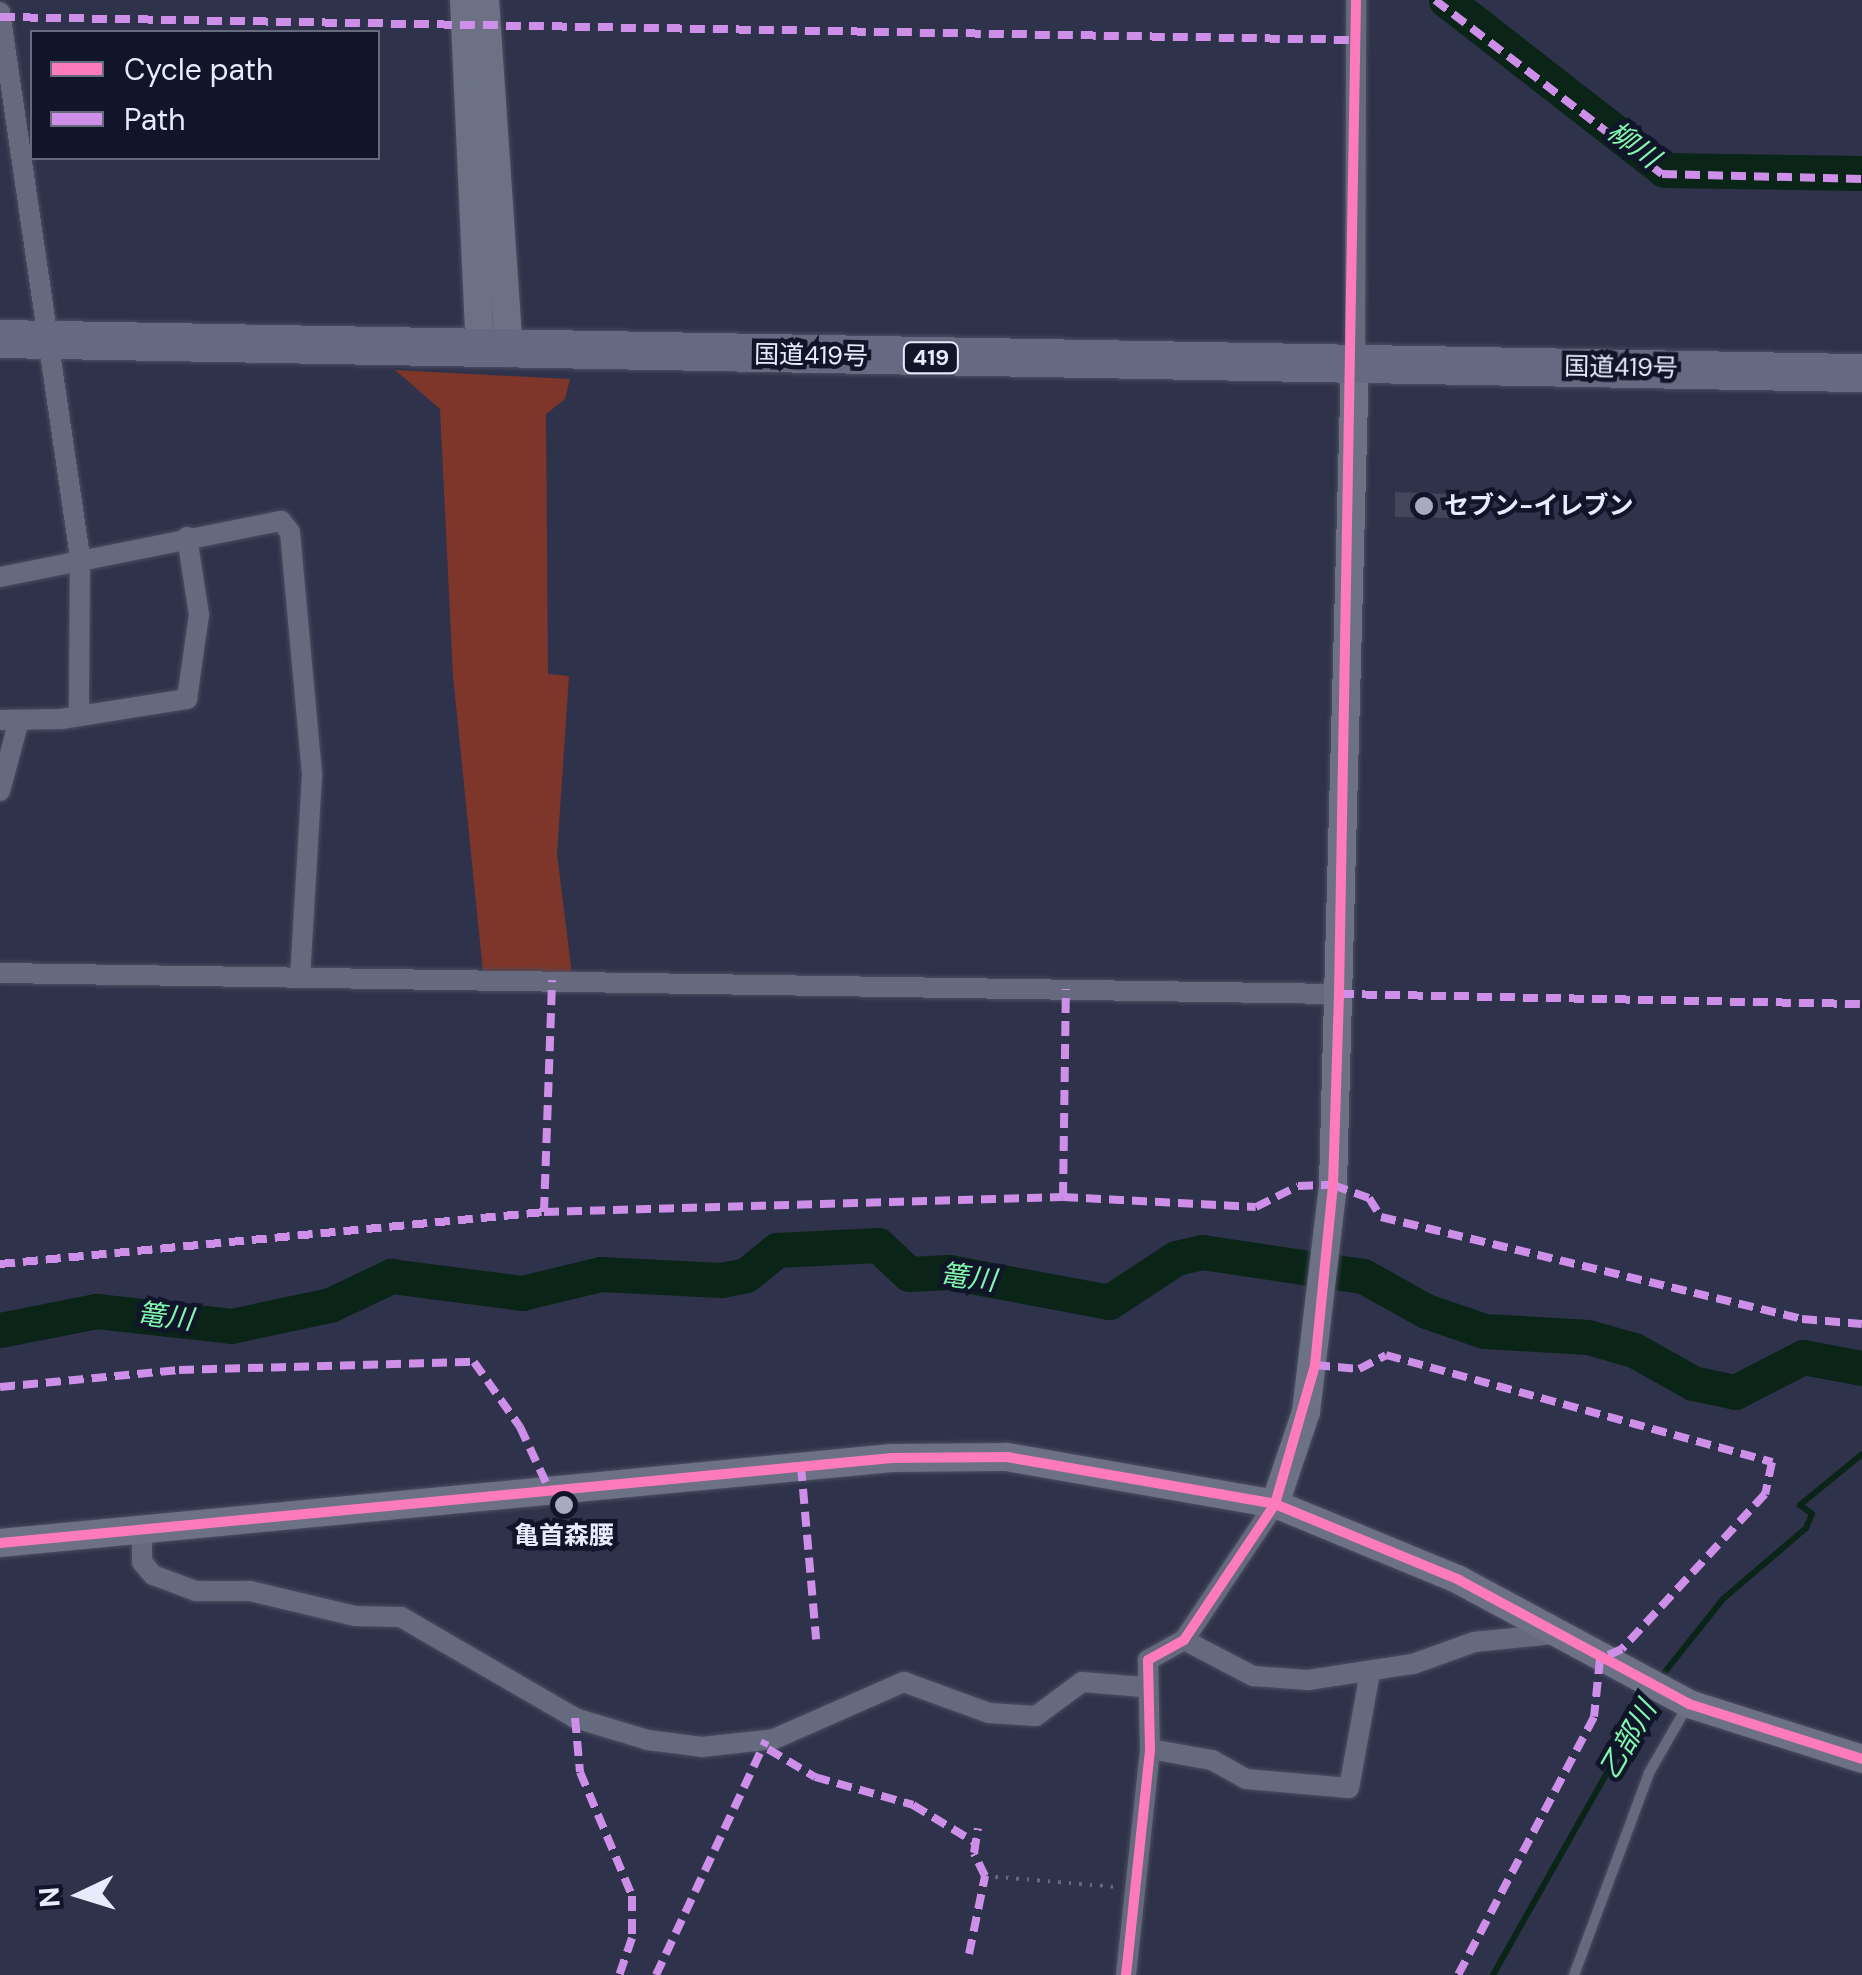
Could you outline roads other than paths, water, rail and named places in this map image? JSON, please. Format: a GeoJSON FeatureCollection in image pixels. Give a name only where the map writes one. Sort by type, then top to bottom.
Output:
{"type":"FeatureCollection","features":[{"type":"Feature","properties":{"kind":"highway","name":"国道419号"},"geometry":{"type":"LineString","coordinates":[[0,340],[494,352],[1862,373]]}},
{"type":"Feature","properties":{"kind":"street"},"geometry":{"type":"LineString","coordinates":[[464,0],[494,352]]}},
{"type":"Feature","properties":{"kind":"street"},"geometry":{"type":"LineString","coordinates":[[486,0],[494,352]]}},
{"type":"Feature","properties":{"kind":"street"},"geometry":{"type":"LineString","coordinates":[[1126,1975],[1150,1749],[1143,1687],[1148,1660],[1184,1640],[1275,1504],[1306,1412],[1329,1214],[1339,994],[1355,363],[1356,0]]}},
{"type":"Feature","properties":{"kind":"street"},"geometry":{"type":"LineString","coordinates":[[0,12],[80,557],[79,713]]}},
{"type":"Feature","properties":{"kind":"street"},"geometry":{"type":"LineString","coordinates":[[0,577],[80,557],[280,521],[290,532],[312,776],[300,976]]}},
{"type":"Feature","properties":{"kind":"street"},"geometry":{"type":"LineString","coordinates":[[0,791],[9,720],[164,706],[192,693],[199,615],[188,537]]}},
{"type":"Feature","properties":{"kind":"street"},"geometry":{"type":"LineString","coordinates":[[0,972],[1339,994]]}},
{"type":"Feature","properties":{"kind":"street"},"geometry":{"type":"LineString","coordinates":[[0,1543],[892,1458],[1073,1465],[1275,1504],[1459,1580],[1689,1704],[1862,1759]]}},
{"type":"Feature","properties":{"kind":"street"},"geometry":{"type":"LineString","coordinates":[[142,1529],[142,1562],[153,1576],[196,1591],[250,1591],[355,1616],[401,1617],[575,1718],[648,1740],[702,1747],[774,1739],[904,1682],[990,1713],[1036,1716],[1082,1682],[1143,1687]]}},
{"type":"Feature","properties":{"kind":"street"},"geometry":{"type":"LineString","coordinates":[[1184,1640],[1253,1676],[1370,1672],[1458,1646],[1554,1634]]}},
{"type":"Feature","properties":{"kind":"street"},"geometry":{"type":"LineString","coordinates":[[1150,1749],[1212,1760],[1246,1779],[1349,1788],[1370,1672]]}},
{"type":"Feature","properties":{"kind":"lane"},"geometry":{"type":"LineString","coordinates":[[1574,1975],[1641,1791],[1689,1704]]}},
{"type":"Feature","properties":{"kind":"waterway","name":"柳川"},"geometry":{"type":"LineString","coordinates":[[1446,0],[1664,170],[1862,173]]}},
{"type":"Feature","properties":{"kind":"waterway","name":"篭川"},"geometry":{"type":"LineString","coordinates":[[0,1330],[96,1311],[231,1326],[330,1305],[391,1276],[522,1293],[601,1274],[721,1280],[746,1275],[777,1250],[878,1245],[909,1274],[949,1272],[1109,1302],[1176,1258],[1202,1252],[1363,1276],[1426,1311],[1484,1331],[1588,1337],[1634,1350],[1693,1383],[1735,1392],[1803,1357],[1862,1368]]}},
{"type":"Feature","properties":{"kind":"waterway"},"geometry":{"type":"LineString","coordinates":[[1660,1678],[1723,1599],[1806,1528],[1812,1514],[1800,1505],[1862,1454]]}},
{"type":"Feature","properties":{"kind":"waterway","name":"乙部川"},"geometry":{"type":"LineString","coordinates":[[1493,1975],[1652,1693]]}},
{"type":"Feature","properties":{"kind":"place","name":"セブン-イレブン"},"geometry":{"type":"Point","coordinates":[1424,506]}},
{"type":"Feature","properties":{"kind":"place","name":"亀首森腰"},"geometry":{"type":"Point","coordinates":[564,1505]}}]}
